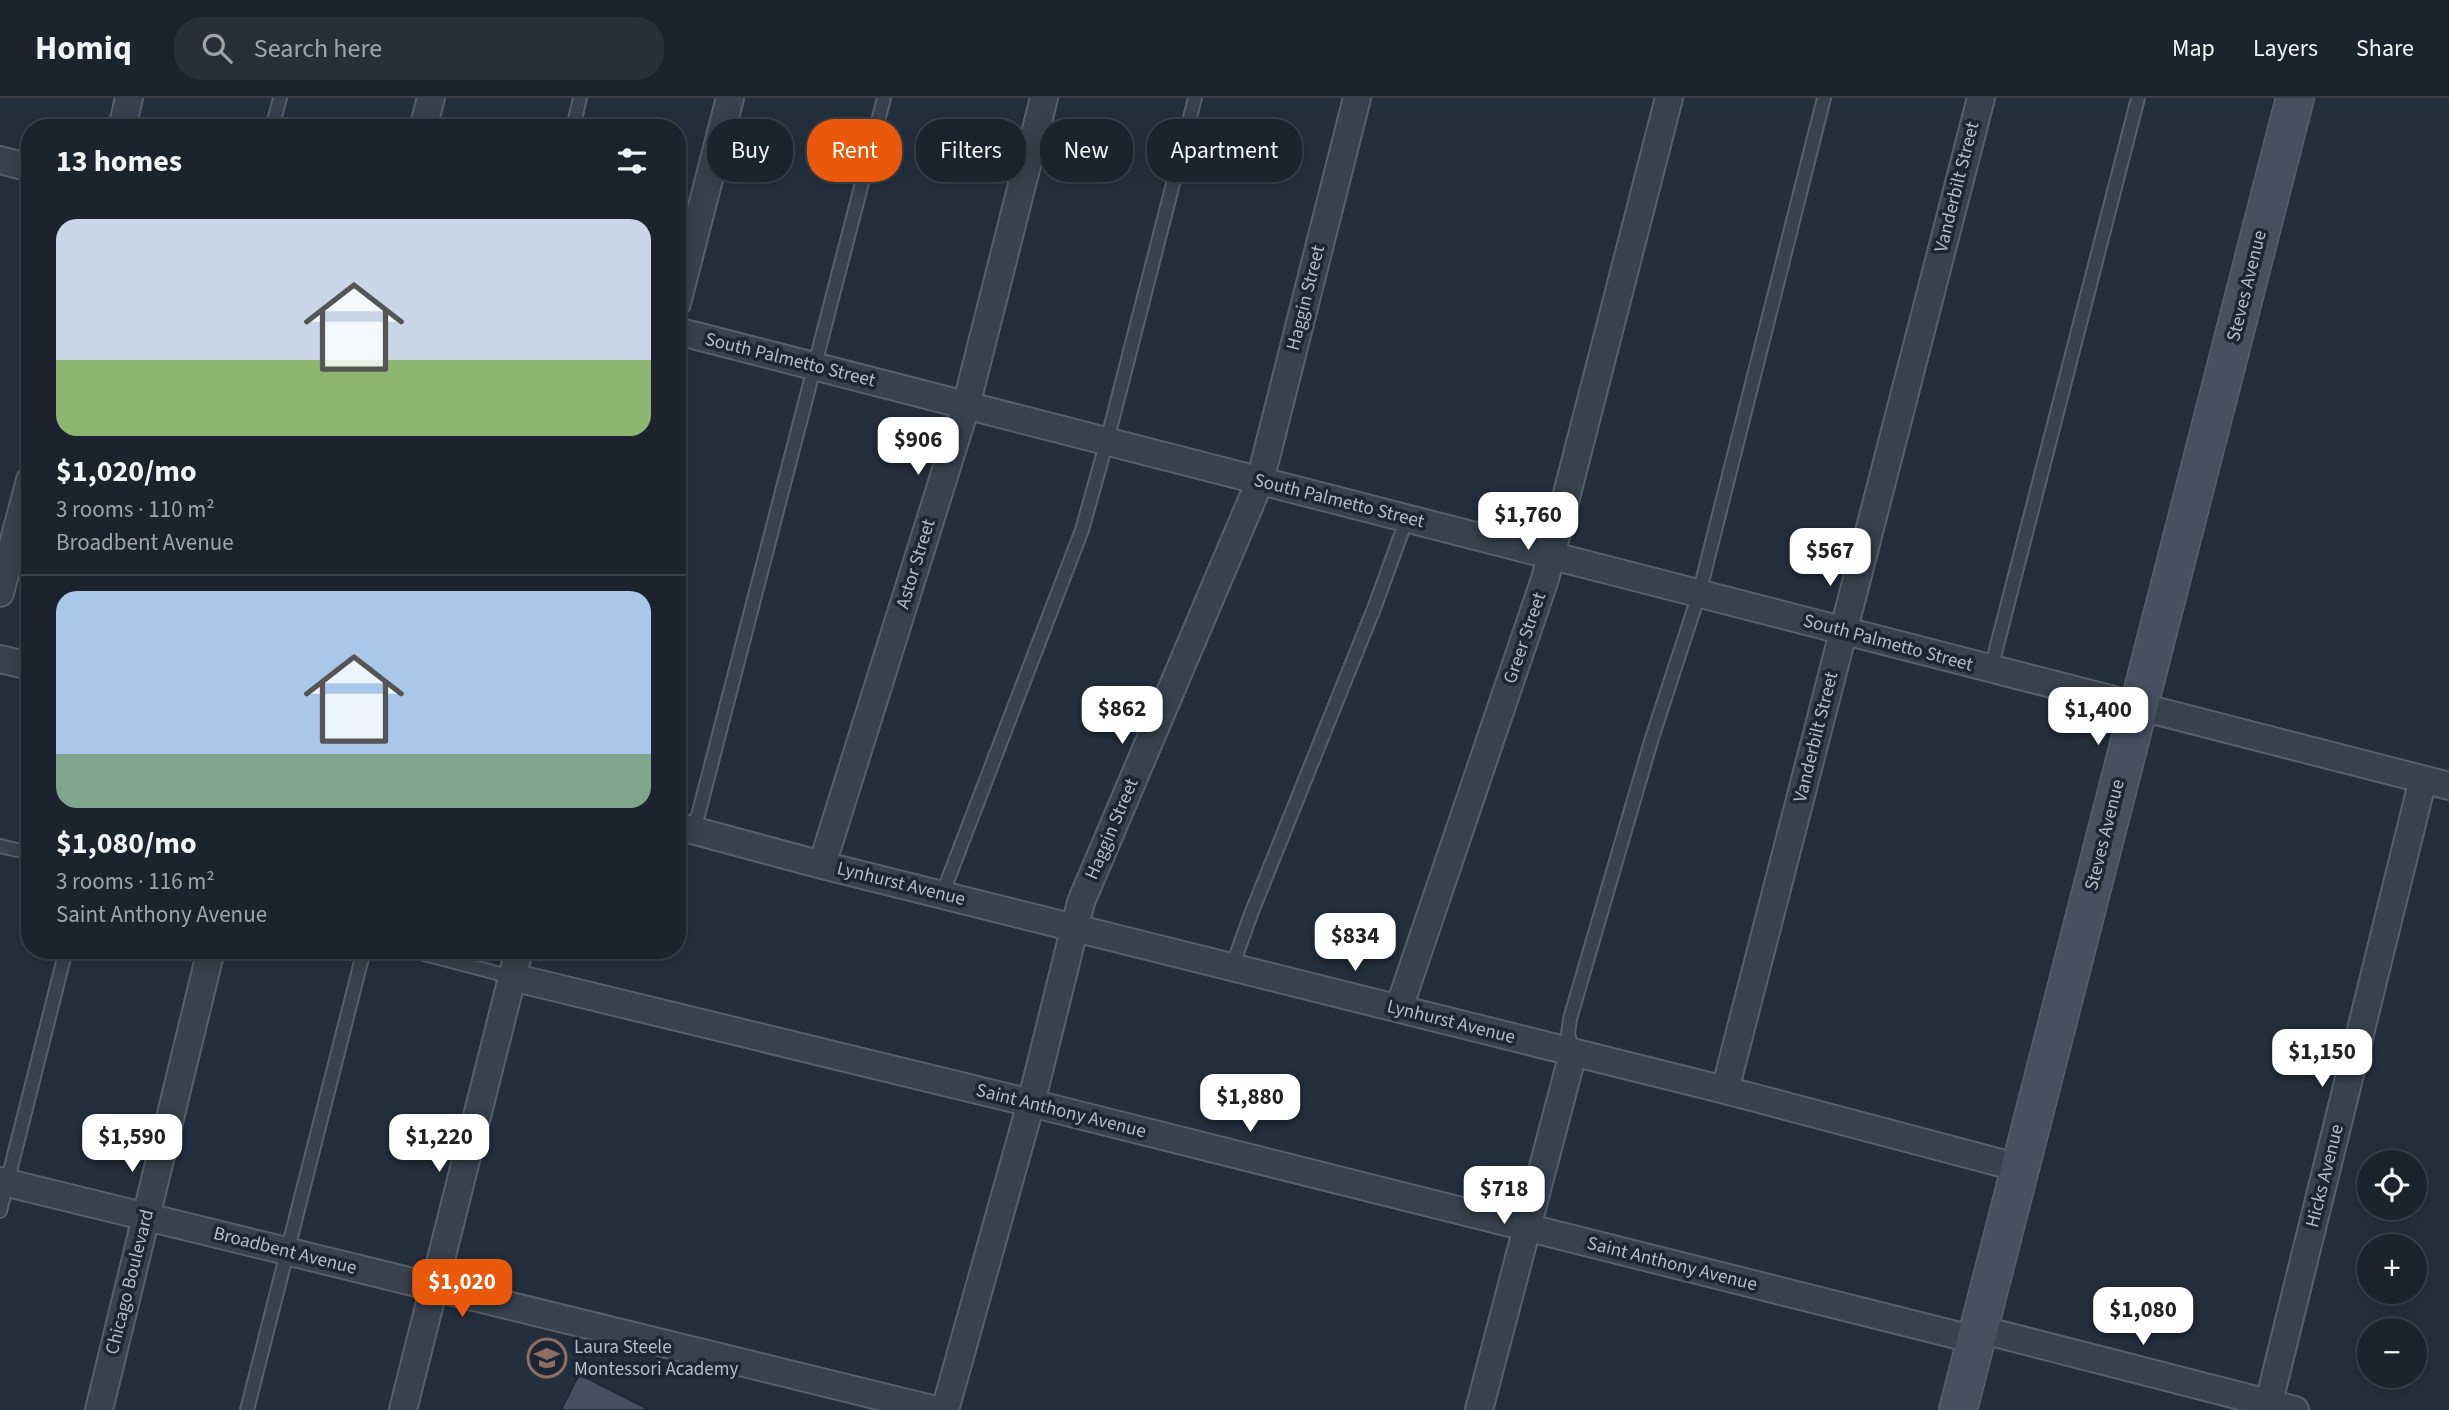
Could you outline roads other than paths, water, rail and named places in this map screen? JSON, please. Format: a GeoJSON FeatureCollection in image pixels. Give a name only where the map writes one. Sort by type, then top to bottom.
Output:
{"type":"FeatureCollection","features":[{"type":"Feature","properties":{"kind":"street"},"geometry":{"type":"LineString","coordinates":[[124,119],[129,98]]}},
{"type":"Feature","properties":{"kind":"street"},"geometry":{"type":"LineString","coordinates":[[425,119],[431,98]]}},
{"type":"Feature","properties":{"kind":"street"},"geometry":{"type":"LineString","coordinates":[[686,268],[730,98]]}},
{"type":"Feature","properties":{"kind":"street","name":"Astor Street"},"geometry":{"type":"LineString","coordinates":[[822,865],[966,405],[1044,98]]}},
{"type":"Feature","properties":{"kind":"street","name":"Haggin Street"},"geometry":{"type":"LineString","coordinates":[[945,1410],[1031,1103],[1081,902],[1260,481],[1357,98]]}},
{"type":"Feature","properties":{"kind":"street","name":"Greer Street"},"geometry":{"type":"LineString","coordinates":[[1399,1009],[1552,555],[1669,98]]}},
{"type":"Feature","properties":{"kind":"street","name":"Vanderbilt Street"},"geometry":{"type":"LineString","coordinates":[[1725,1090],[1980,98]]}},
{"type":"Feature","properties":{"kind":"street","name":"Steves Avenue"},"geometry":{"type":"LineString","coordinates":[[1958,1410],[2295,98]]}},
{"type":"Feature","properties":{"kind":"street"},"geometry":{"type":"LineString","coordinates":[[0,160],[21,166]]}},
{"type":"Feature","properties":{"kind":"street","name":"South Palmetto Street"},"geometry":{"type":"LineString","coordinates":[[686,333],[2449,786]]}},
{"type":"Feature","properties":{"kind":"street"},"geometry":{"type":"LineString","coordinates":[[0,593],[21,514]]}},
{"type":"Feature","properties":{"kind":"street"},"geometry":{"type":"LineString","coordinates":[[0,659],[21,664]]}},
{"type":"Feature","properties":{"kind":"street","name":"Hicks Avenue"},"geometry":{"type":"LineString","coordinates":[[2267,1407],[2423,779]]}},
{"type":"Feature","properties":{"kind":"street","name":"Lynhurst Avenue"},"geometry":{"type":"LineString","coordinates":[[686,828],[822,865],[1725,1090],[2020,1168]]}},
{"type":"Feature","properties":{"kind":"street","name":"Chicago Boulevard"},"geometry":{"type":"LineString","coordinates":[[99,1410],[209,959]]}},
{"type":"Feature","properties":{"kind":"street"},"geometry":{"type":"LineString","coordinates":[[403,1410],[517,959]]}},
{"type":"Feature","properties":{"kind":"street","name":"Saint Anthony Avenue"},"geometry":{"type":"LineString","coordinates":[[512,977],[1031,1103],[1527,1228],[2267,1407],[2295,1410]]}},
{"type":"Feature","properties":{"kind":"street"},"geometry":{"type":"LineString","coordinates":[[1479,1410],[1573,1054]]}},
{"type":"Feature","properties":{"kind":"street","name":"Broadbent Avenue"},"geometry":{"type":"LineString","coordinates":[[4,1181],[936,1410]]}},
{"type":"Feature","properties":{"kind":"lane"},"geometry":{"type":"LineString","coordinates":[[274,119],[279,98]]}},
{"type":"Feature","properties":{"kind":"lane"},"geometry":{"type":"LineString","coordinates":[[575,119],[580,98]]}},
{"type":"Feature","properties":{"kind":"lane"},"geometry":{"type":"LineString","coordinates":[[686,828],[815,367],[884,98]]}},
{"type":"Feature","properties":{"kind":"lane"},"geometry":{"type":"LineString","coordinates":[[942,895],[1082,530],[1195,98]]}},
{"type":"Feature","properties":{"kind":"lane"},"geometry":{"type":"LineString","coordinates":[[1573,1054],[1568,1034],[1570,1019],[1652,738],[1699,594],[1824,98]]}},
{"type":"Feature","properties":{"kind":"lane"},"geometry":{"type":"LineString","coordinates":[[1991,670],[2138,98]]}},
{"type":"Feature","properties":{"kind":"lane"},"geometry":{"type":"LineString","coordinates":[[1232,967],[1375,606],[1407,518]]}},
{"type":"Feature","properties":{"kind":"lane"},"geometry":{"type":"LineString","coordinates":[[0,846],[21,851]]}},
{"type":"Feature","properties":{"kind":"lane"},"geometry":{"type":"LineString","coordinates":[[0,1211],[4,1181],[63,959]]}},
{"type":"Feature","properties":{"kind":"lane"},"geometry":{"type":"LineString","coordinates":[[247,1410],[362,959]]}},
{"type":"Feature","properties":{"kind":"lane"},"geometry":{"type":"LineString","coordinates":[[443,959],[512,977]]}},
{"type":"Feature","properties":{"kind":"place","name":"Laura Steele Montessori Academy"},"geometry":{"type":"Point","coordinates":[547,1358]}}]}
